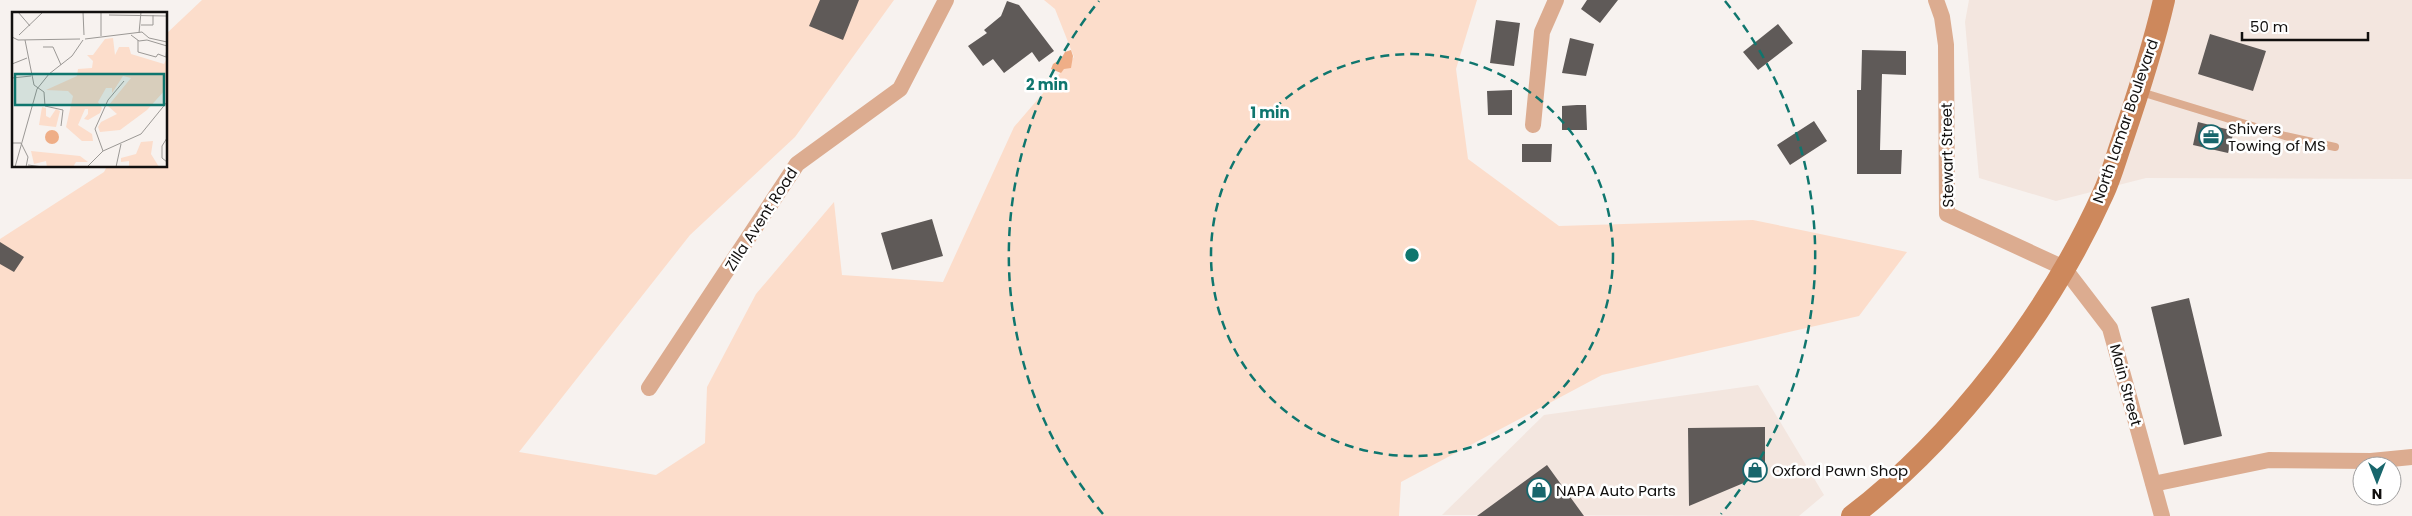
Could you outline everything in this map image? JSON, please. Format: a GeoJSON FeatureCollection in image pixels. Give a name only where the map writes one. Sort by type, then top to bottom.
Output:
{"type":"FeatureCollection","features":[{"type":"Feature","properties":{"kind":"street","name":"Zilla Avent Road"},"geometry":{"type":"LineString","coordinates":[[649,388],[797,164],[900,89],[946,0]]}},
{"type":"Feature","properties":{"kind":"street"},"geometry":{"type":"LineString","coordinates":[[1533,125],[1542,32],[1556,0]]}},
{"type":"Feature","properties":{"kind":"street","name":"Stewart Street"},"geometry":{"type":"LineString","coordinates":[[1936,0],[1942,17],[1946,45],[1947,214],[2064,268]]}},
{"type":"Feature","properties":{"kind":"street","name":"North Lamar Boulevard"},"geometry":{"type":"LineString","coordinates":[[1852,516],[1869,503],[1941,434],[1990,377],[2031,323],[2064,268],[2103,194],[2139,92],[2164,0]]}},
{"type":"Feature","properties":{"kind":"street","name":"Main Street"},"geometry":{"type":"LineString","coordinates":[[2064,268],[2110,328],[2162,516]]}},
{"type":"Feature","properties":{"kind":"street"},"geometry":{"type":"LineString","coordinates":[[2153,484],[2269,460],[2372,461],[2412,456]]}},
{"type":"Feature","properties":{"kind":"lane"},"geometry":{"type":"LineString","coordinates":[[2139,92],[2285,136],[2335,147]]}},
{"type":"Feature","properties":{"kind":"shaded area"},"geometry":{"type":"Polygon","coordinates":[[[202,0],[894,0],[795,137],[690,235],[519,452],[656,475],[705,443],[707,387],[756,294],[834,202],[842,275],[943,282],[1014,127],[1074,57],[1055,9],[1044,0],[1477,0],[1456,69],[1468,159],[1559,226],[1753,220],[1907,252],[1859,316],[1602,375],[1401,482],[1399,516],[0,516],[0,239],[104,172],[106,168],[168,168],[168,32],[202,0]]]}},
{"type":"Feature","properties":{"kind":"shaded area"},"geometry":{"type":"Polygon","coordinates":[[[1969,0],[2412,0],[2412,179],[2146,178],[2056,201],[1979,178],[1965,22],[1969,0]]]}},
{"type":"Feature","properties":{"kind":"shaded area"},"geometry":{"type":"Polygon","coordinates":[[[1071,50],[1073,56],[1071,68],[1064,69],[1061,73],[1051,69],[1053,64],[1061,59],[1065,52],[1071,50]]]}},
{"type":"Feature","properties":{"kind":"shaded area"},"geometry":{"type":"Polygon","coordinates":[[[1758,385],[1824,495],[1799,516],[1442,515],[1544,415],[1758,385]]]}},
{"type":"Feature","properties":{"kind":"building"},"geometry":{"type":"Polygon","coordinates":[[[820,0],[859,0],[843,40],[809,26],[820,0]]]}},
{"type":"Feature","properties":{"kind":"building"},"geometry":{"type":"Polygon","coordinates":[[[1587,0],[1618,0],[1600,23],[1581,9],[1587,0]]]}},
{"type":"Feature","properties":{"kind":"building"},"geometry":{"type":"Polygon","coordinates":[[[1007,1],[1019,5],[1054,51],[1039,62],[1032,52],[1004,73],[993,59],[983,66],[968,46],[987,33],[984,30],[1001,16],[1007,1]]]}},
{"type":"Feature","properties":{"kind":"building"},"geometry":{"type":"Polygon","coordinates":[[[1496,20],[1520,23],[1514,66],[1490,63],[1496,20]]]}},
{"type":"Feature","properties":{"kind":"building"},"geometry":{"type":"Polygon","coordinates":[[[1778,24],[1793,43],[1758,70],[1743,52],[1778,24]]]}},
{"type":"Feature","properties":{"kind":"building"},"geometry":{"type":"Polygon","coordinates":[[[2210,34],[2266,51],[2253,91],[2198,74],[2210,34]]]}},
{"type":"Feature","properties":{"kind":"building"},"geometry":{"type":"Polygon","coordinates":[[[1570,38],[1594,44],[1586,76],[1562,73],[1570,38]]]}},
{"type":"Feature","properties":{"kind":"building"},"geometry":{"type":"Polygon","coordinates":[[[1862,50],[1906,51],[1906,75],[1882,74],[1880,150],[1902,150],[1901,174],[1857,174],[1857,90],[1861,90],[1862,50]]]}},
{"type":"Feature","properties":{"kind":"building"},"geometry":{"type":"Polygon","coordinates":[[[1512,90],[1512,115],[1488,115],[1487,91],[1512,90]]]}},
{"type":"Feature","properties":{"kind":"building"},"geometry":{"type":"Polygon","coordinates":[[[1586,105],[1587,130],[1562,130],[1562,106],[1586,105]]]}},
{"type":"Feature","properties":{"kind":"building"},"geometry":{"type":"Polygon","coordinates":[[[1814,121],[1827,141],[1790,165],[1777,145],[1814,121]]]}},
{"type":"Feature","properties":{"kind":"building"},"geometry":{"type":"Polygon","coordinates":[[[2198,122],[2234,131],[2228,153],[2193,145],[2198,122]]]}},
{"type":"Feature","properties":{"kind":"building"},"geometry":{"type":"Polygon","coordinates":[[[1522,144],[1552,144],[1551,162],[1522,162],[1522,144]]]}},
{"type":"Feature","properties":{"kind":"building"},"geometry":{"type":"Polygon","coordinates":[[[932,219],[943,256],[892,270],[881,233],[932,219]]]}},
{"type":"Feature","properties":{"kind":"building"},"geometry":{"type":"Polygon","coordinates":[[[0,242],[24,257],[14,272],[0,264],[0,242]]]}},
{"type":"Feature","properties":{"kind":"building"},"geometry":{"type":"Polygon","coordinates":[[[2189,298],[2222,436],[2184,445],[2151,307],[2189,298]]]}},
{"type":"Feature","properties":{"kind":"building"},"geometry":{"type":"Polygon","coordinates":[[[1765,427],[1765,474],[1689,506],[1688,428],[1765,427]]]}},
{"type":"Feature","properties":{"kind":"building","name":"NAPA Auto Parts"},"geometry":{"type":"Polygon","coordinates":[[[1547,465],[1584,516],[1477,516],[1547,465]]]}},
{"type":"Feature","properties":{"kind":"place","name":"Shivers Towing of MS"},"geometry":{"type":"Point","coordinates":[2211,137]}},
{"type":"Feature","properties":{"kind":"place","name":"Oxford Pawn Shop"},"geometry":{"type":"Point","coordinates":[1755,470]}},
{"type":"Feature","properties":{"kind":"place","name":"NAPA Auto Parts"},"geometry":{"type":"Point","coordinates":[1539,490]}}]}
